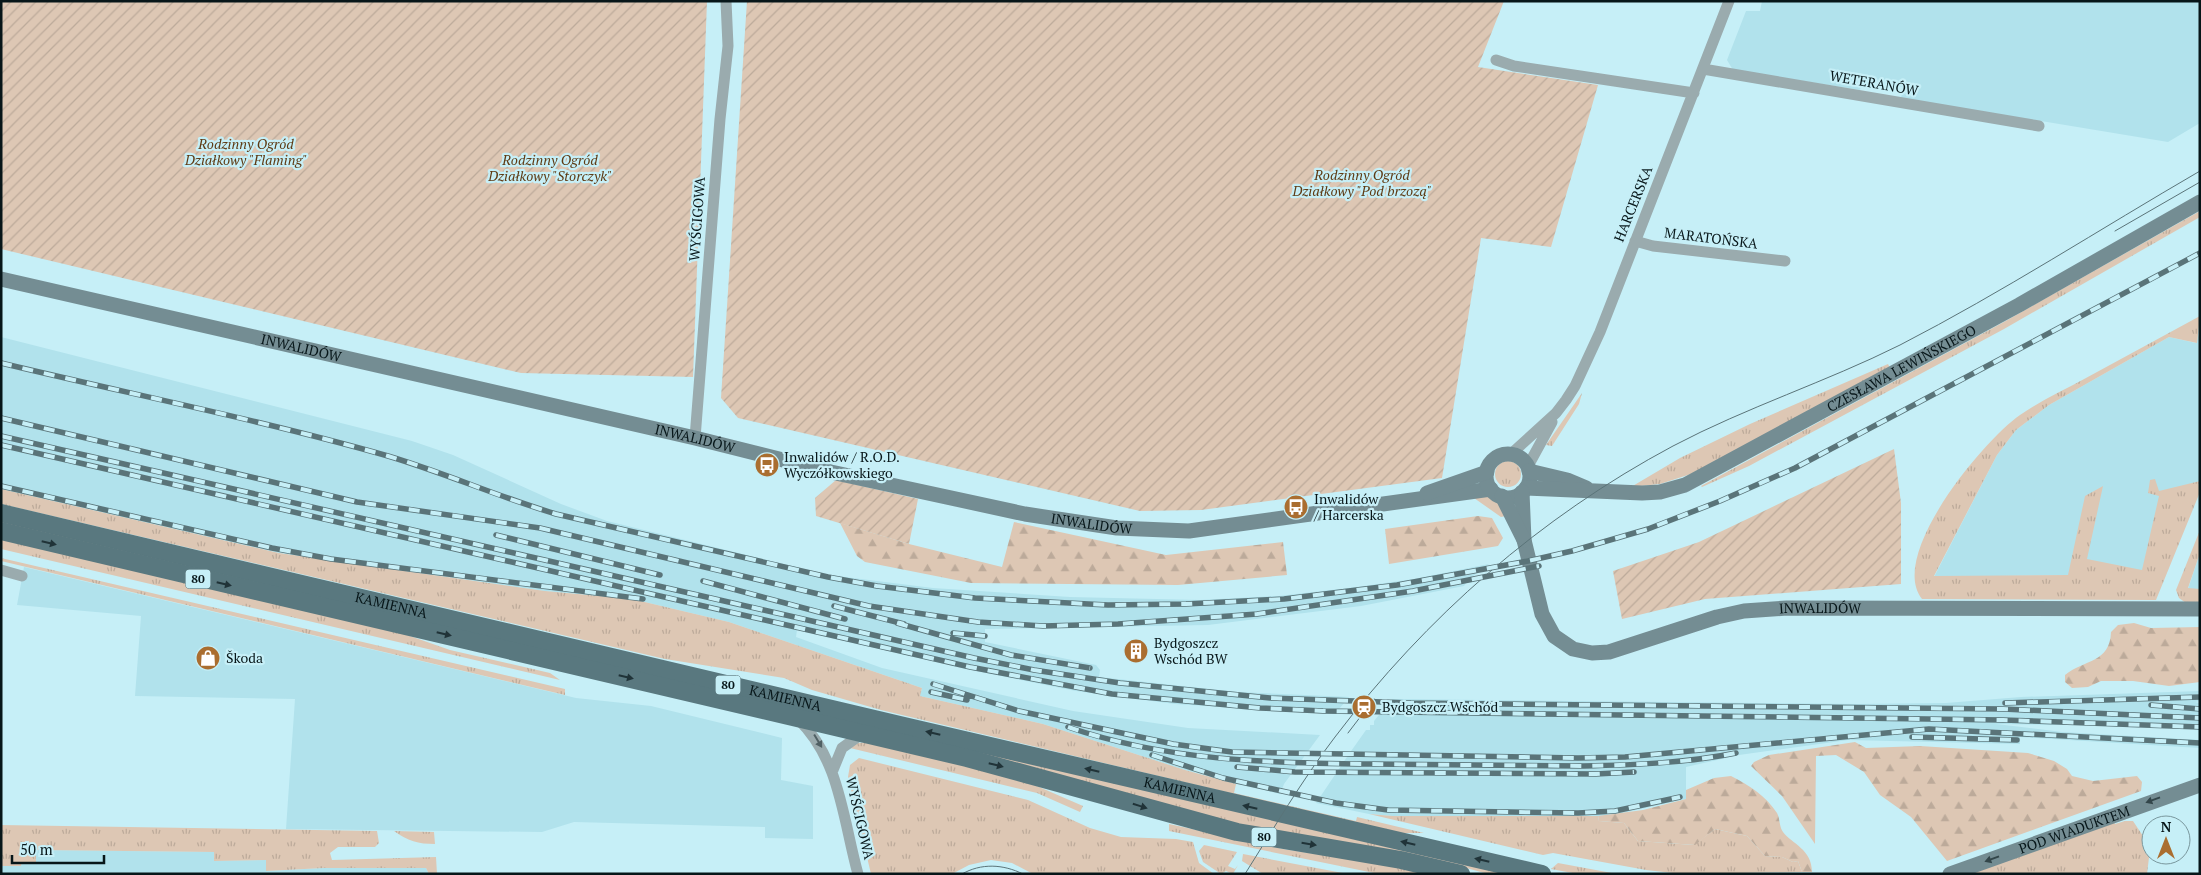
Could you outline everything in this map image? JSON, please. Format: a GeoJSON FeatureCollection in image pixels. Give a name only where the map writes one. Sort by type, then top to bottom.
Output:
{"type":"FeatureCollection","features":[{"type":"Feature","properties":{"kind":"main road","name":"KAMIENNA"},"geometry":{"type":"LineString","coordinates":[[1,513],[1542,874]]}},
{"type":"Feature","properties":{"kind":"main road","name":"KAMIENNA"},"geometry":{"type":"LineString","coordinates":[[1,531],[863,733],[1043,777],[1237,832],[1401,860],[1461,874]]}},
{"type":"Feature","properties":{"kind":"street","name":"WYŚCIGOWA"},"geometry":{"type":"LineString","coordinates":[[695,438],[720,119],[728,46],[726,1]]}},
{"type":"Feature","properties":{"kind":"street","name":"HARCERSKA"},"geometry":{"type":"LineString","coordinates":[[1529,469],[1556,413],[1575,386],[1592,348],[1704,69],[1729,1]]}},
{"type":"Feature","properties":{"kind":"street"},"geometry":{"type":"LineString","coordinates":[[1496,60],[1514,66],[1694,93]]}},
{"type":"Feature","properties":{"kind":"street","name":"WETERANÓW"},"geometry":{"type":"LineString","coordinates":[[1704,69],[2040,126]]}},
{"type":"Feature","properties":{"kind":"street","name":"CZESŁAWA LEWIŃSKIEGO"},"geometry":{"type":"LineString","coordinates":[[1524,490],[1590,490],[1624,493],[1660,492],[1699,478],[2028,300],[2200,202]]}},
{"type":"Feature","properties":{"kind":"street","name":"MARATOŃSKA"},"geometry":{"type":"LineString","coordinates":[[1635,241],[1653,246],[1785,262]]}},
{"type":"Feature","properties":{"kind":"street","name":"INWALIDÓW"},"geometry":{"type":"LineString","coordinates":[[1,279],[695,438],[831,472],[1025,514],[1117,528],[1190,531],[1395,504],[1497,493],[1524,540]]}},
{"type":"Feature","properties":{"kind":"street","name":"HARCERSKA"},"geometry":{"type":"LineString","coordinates":[[1511,454],[1556,413]]}},
{"type":"Feature","properties":{"kind":"street"},"geometry":{"type":"LineString","coordinates":[[1511,454],[1518,456],[1529,469],[1524,490],[1511,497],[1497,493],[1487,482],[1487,472],[1491,462],[1497,457],[1511,454]]}},
{"type":"Feature","properties":{"kind":"street","name":"CZESŁAWA LEWIŃSKIEGO"},"geometry":{"type":"LineString","coordinates":[[1529,469],[1567,480],[1590,490]]}},
{"type":"Feature","properties":{"kind":"street","name":"INWALIDÓW"},"geometry":{"type":"LineString","coordinates":[[1395,504],[1487,472]]}},
{"type":"Feature","properties":{"kind":"street","name":"INWALIDÓW"},"geometry":{"type":"LineString","coordinates":[[1524,490],[1524,540],[1542,614],[1550,631],[1565,645],[1592,653],[1609,652],[1717,616],[1744,611],[1787,608],[2200,609]]}},
{"type":"Feature","properties":{"kind":"street"},"geometry":{"type":"LineString","coordinates":[[1,570],[22,576]]}},
{"type":"Feature","properties":{"kind":"street","name":"WYŚCIGOWA"},"geometry":{"type":"LineString","coordinates":[[796,717],[816,736],[833,770],[858,874]]}},
{"type":"Feature","properties":{"kind":"street","name":"WYŚCIGOWA"},"geometry":{"type":"LineString","coordinates":[[833,770],[842,748],[863,733]]}},
{"type":"Feature","properties":{"kind":"street","name":"POD WIADUKTEM"},"geometry":{"type":"LineString","coordinates":[[1950,874],[2200,785]]}},
{"type":"Feature","properties":{"kind":"shaded area"},"geometry":{"type":"Polygon","coordinates":[[[1762,1],[2200,1],[2200,123],[2168,142],[1901,98],[1903,87],[1862,80],[1860,90],[1733,70],[1727,60],[1746,11],[1760,11],[1762,1]]]}},
{"type":"Feature","properties":{"kind":"shaded area"},"geometry":{"type":"Polygon","coordinates":[[[2200,332],[2200,481],[2166,491],[2147,574],[1934,577],[1997,455],[2016,430],[2049,405],[2169,337],[2196,343],[2200,332]]]}},
{"type":"Feature","properties":{"kind":"shaded area"},"geometry":{"type":"Polygon","coordinates":[[[1,337],[412,441],[453,455],[561,504],[607,521],[829,575],[933,588],[1070,597],[1200,600],[1279,596],[1357,587],[1414,579],[1489,564],[1469,579],[1464,586],[1361,606],[1208,625],[985,629],[985,642],[1096,665],[1100,670],[1099,677],[1237,692],[1349,697],[1335,714],[1175,704],[1076,691],[967,669],[797,630],[796,637],[882,668],[1073,711],[1188,728],[1320,735],[1284,784],[1280,794],[1185,770],[1043,724],[920,696],[922,688],[729,622],[632,599],[545,591],[279,553],[1,489],[1,337]]]}},
{"type":"Feature","properties":{"kind":"shaded area"},"geometry":{"type":"Polygon","coordinates":[[[2200,553],[2200,589],[2188,589],[2200,553]]]}},
{"type":"Feature","properties":{"kind":"shaded area"},"geometry":{"type":"Polygon","coordinates":[[[24,567],[576,698],[651,706],[782,738],[781,780],[813,786],[813,839],[765,838],[765,827],[574,822],[542,832],[286,829],[295,699],[135,696],[141,616],[17,605],[24,567]]]}},
{"type":"Feature","properties":{"kind":"shaded area"},"geometry":{"type":"Polygon","coordinates":[[[2200,691],[2200,701],[2195,702],[2200,703],[2200,730],[2151,726],[1996,724],[2062,732],[2200,740],[2200,748],[2020,737],[2020,744],[1848,740],[1739,755],[1686,767],[1686,799],[1609,816],[1393,816],[1369,814],[1316,803],[1366,730],[1370,730],[1370,725],[1374,725],[1374,721],[1392,699],[1859,704],[1946,703],[2021,697],[2200,691]]]}},
{"type":"Feature","properties":{"kind":"shaded area"},"geometry":{"type":"Polygon","coordinates":[[[36,850],[214,852],[214,861],[266,860],[267,871],[324,868],[426,868],[429,874],[1,874],[1,866],[21,866],[22,862],[35,862],[36,850]]]}},
{"type":"Feature","properties":{"kind":"green space"},"geometry":{"type":"Polygon","coordinates":[[[1,1],[707,1],[693,377],[521,373],[1,249],[1,1]]]}},
{"type":"Feature","properties":{"kind":"green space","name":"Rodzinny Ogród Działkowy \"Pod brzozą\""},"geometry":{"type":"Polygon","coordinates":[[[747,1],[1504,1],[1478,67],[1598,85],[1551,247],[1481,238],[1442,478],[1201,510],[1140,511],[738,418],[721,398],[747,1]]]}},
{"type":"Feature","properties":{"kind":"green space"},"geometry":{"type":"Polygon","coordinates":[[[2200,211],[2200,217],[2004,329],[1749,466],[1701,486],[2002,323],[2200,211]]]}},
{"type":"Feature","properties":{"kind":"green space"},"geometry":{"type":"Polygon","coordinates":[[[2200,316],[2197,343],[2169,337],[2049,405],[2016,430],[1997,455],[1934,576],[2068,575],[2085,496],[2103,486],[2087,559],[2142,570],[2159,496],[2148,493],[2150,480],[2155,479],[2159,491],[2200,481],[2200,492],[2156,600],[1922,599],[1915,579],[1918,555],[1928,528],[1964,472],[2004,428],[2036,405],[2200,316]]]}},
{"type":"Feature","properties":{"kind":"green space"},"geometry":{"type":"Polygon","coordinates":[[[1888,364],[1890,368],[1691,474],[1660,484],[1631,487],[1680,458],[1750,424],[1888,364]]]}},
{"type":"Feature","properties":{"kind":"green space"},"geometry":{"type":"Polygon","coordinates":[[[1582,393],[1579,404],[1552,446],[1546,445],[1582,393]]]}},
{"type":"Feature","properties":{"kind":"green space"},"geometry":{"type":"Polygon","coordinates":[[[1894,449],[1901,503],[1901,584],[1705,599],[1622,619],[1613,571],[1699,542],[1894,449]]]}},
{"type":"Feature","properties":{"kind":"green space"},"geometry":{"type":"Polygon","coordinates":[[[1508,461],[1517,465],[1521,474],[1517,483],[1508,487],[1499,483],[1495,474],[1499,465],[1508,461]]]}},
{"type":"Feature","properties":{"kind":"green space"},"geometry":{"type":"Polygon","coordinates":[[[836,480],[918,499],[909,544],[816,516],[815,498],[836,480]]]}},
{"type":"Feature","properties":{"kind":"green space"},"geometry":{"type":"Polygon","coordinates":[[[1,489],[279,553],[545,591],[632,599],[729,622],[922,688],[920,696],[1043,724],[1185,770],[1236,784],[1234,793],[1356,821],[1357,817],[1424,833],[1398,833],[881,710],[812,690],[784,678],[665,659],[1,504],[1,489]]]}},
{"type":"Feature","properties":{"kind":"green space"},"geometry":{"type":"Polygon","coordinates":[[[1489,496],[1496,500],[1506,516],[1501,517],[1474,498],[1489,496]]]}},
{"type":"Feature","properties":{"kind":"green space"},"geometry":{"type":"Polygon","coordinates":[[[1478,516],[1492,518],[1503,538],[1498,546],[1389,564],[1385,529],[1478,516]]]}},
{"type":"Feature","properties":{"kind":"green space"},"geometry":{"type":"Polygon","coordinates":[[[1,519],[1515,874],[1488,874],[1452,864],[1249,828],[1,523],[1,519]]]}},
{"type":"Feature","properties":{"kind":"green space"},"geometry":{"type":"Polygon","coordinates":[[[1014,522],[1166,555],[1283,542],[1287,575],[1178,585],[971,583],[865,562],[857,556],[840,523],[909,544],[1002,567],[1014,522]]]}},
{"type":"Feature","properties":{"kind":"green space"},"geometry":{"type":"Polygon","coordinates":[[[2200,530],[2200,553],[2188,588],[2200,589],[2200,604],[2186,603],[2179,598],[2176,590],[2200,530]]]}},
{"type":"Feature","properties":{"kind":"green space"},"geometry":{"type":"Polygon","coordinates":[[[1,538],[390,629],[450,650],[550,673],[560,680],[1,549],[1,538]]]}},
{"type":"Feature","properties":{"kind":"green space"},"geometry":{"type":"Polygon","coordinates":[[[1,558],[565,689],[565,695],[1,561],[1,558]]]}},
{"type":"Feature","properties":{"kind":"green space"},"geometry":{"type":"Polygon","coordinates":[[[2134,623],[2151,628],[2200,627],[2200,682],[2169,686],[2133,681],[2101,681],[2088,687],[2072,688],[2065,682],[2065,675],[2095,659],[2106,650],[2110,642],[2111,632],[2118,625],[2134,623]]]}},
{"type":"Feature","properties":{"kind":"green space"},"geometry":{"type":"Polygon","coordinates":[[[868,742],[1023,780],[1083,806],[1080,812],[1037,793],[850,748],[858,743],[868,742]]]}},
{"type":"Feature","properties":{"kind":"green space"},"geometry":{"type":"Polygon","coordinates":[[[1855,742],[1866,748],[1920,746],[2028,753],[2054,761],[2067,769],[2072,776],[2093,781],[2137,776],[2142,782],[2141,791],[1947,861],[1911,817],[1880,795],[1864,772],[1836,755],[1816,756],[1815,844],[1782,796],[1751,766],[1754,762],[1769,755],[1855,742]]]}},
{"type":"Feature","properties":{"kind":"green space"},"geometry":{"type":"Polygon","coordinates":[[[859,758],[1028,800],[1090,828],[1121,837],[1176,839],[1193,842],[1199,863],[1214,874],[1033,874],[1012,863],[991,860],[969,865],[952,874],[871,874],[848,777],[850,765],[859,758]]]}},
{"type":"Feature","properties":{"kind":"green space"},"geometry":{"type":"Polygon","coordinates":[[[1731,776],[1757,791],[1768,801],[1778,815],[1783,832],[1809,858],[1812,872],[1802,872],[1798,861],[1793,862],[1782,857],[1765,856],[1747,836],[1715,829],[1695,845],[1638,841],[1624,823],[1599,821],[1598,816],[1643,810],[1686,799],[1686,790],[1714,778],[1731,776]]]}},
{"type":"Feature","properties":{"kind":"green space"},"geometry":{"type":"Polygon","coordinates":[[[1369,814],[1393,816],[1598,816],[1599,821],[1624,823],[1638,841],[1694,845],[1715,829],[1747,836],[1765,856],[1782,857],[1793,862],[1798,861],[1802,872],[1682,874],[1646,870],[1553,853],[1543,855],[1369,814]]]}},
{"type":"Feature","properties":{"kind":"green space"},"geometry":{"type":"Polygon","coordinates":[[[2133,821],[2141,833],[2141,865],[2148,865],[2147,874],[1971,874],[2114,822],[2115,824],[2133,821]]]}},
{"type":"Feature","properties":{"kind":"green space"},"geometry":{"type":"Polygon","coordinates":[[[1169,824],[1283,849],[1381,864],[1428,874],[1379,874],[1169,831],[1169,824]]]}},
{"type":"Feature","properties":{"kind":"green space"},"geometry":{"type":"Polygon","coordinates":[[[1,825],[377,831],[379,843],[375,847],[338,847],[330,853],[332,860],[436,857],[437,874],[429,874],[426,868],[324,868],[266,871],[266,860],[214,861],[214,852],[36,850],[36,862],[22,862],[21,866],[1,866],[1,825]]]}},
{"type":"Feature","properties":{"kind":"green space"},"geometry":{"type":"Polygon","coordinates":[[[394,831],[434,832],[435,844],[413,841],[394,831]]]}},
{"type":"Feature","properties":{"kind":"green space"},"geometry":{"type":"Polygon","coordinates":[[[1204,845],[1237,852],[1228,866],[1235,869],[1238,865],[1233,874],[1226,871],[1221,874],[1203,862],[1199,851],[1204,845]]]}},
{"type":"Feature","properties":{"kind":"green space"},"geometry":{"type":"Polygon","coordinates":[[[1243,854],[1348,874],[1263,874],[1242,861],[1243,854]]]}},
{"type":"Feature","properties":{"kind":"green space"},"geometry":{"type":"Polygon","coordinates":[[[1558,863],[1614,874],[1578,874],[1551,869],[1558,863]]]}},
{"type":"Feature","properties":{"kind":"tram line"},"geometry":{"type":"LineString","coordinates":[[1245,874],[1311,770],[1370,693],[1447,611],[1488,573],[1532,538],[1624,474],[1673,446],[1729,419],[1844,371],[1900,345],[2014,282],[2200,171]]}},
{"type":"Feature","properties":{"kind":"tram line"},"geometry":{"type":"LineString","coordinates":[[2115,231],[2200,182]]}},
{"type":"Feature","properties":{"kind":"tram line"},"geometry":{"type":"LineString","coordinates":[[1348,733],[1374,699]]}},
{"type":"Feature","properties":{"kind":"tram line"},"geometry":{"type":"LineString","coordinates":[[962,874],[969,870],[992,866],[1008,868],[1023,874]]}},
{"type":"Feature","properties":{"kind":"railway"},"geometry":{"type":"LineString","coordinates":[[1,363],[340,443],[388,456],[556,514],[828,577],[877,586],[975,598],[1108,605],[1186,604],[1284,599],[1397,585],[1528,561],[1572,551],[1648,529],[1720,501],[1795,468],[2200,253]]}},
{"type":"Feature","properties":{"kind":"railway"},"geometry":{"type":"LineString","coordinates":[[1,418],[357,502],[540,528],[869,606],[978,622],[1043,626],[1118,624],[1257,614],[1413,591],[1539,566]]}},
{"type":"Feature","properties":{"kind":"railway"},"geometry":{"type":"LineString","coordinates":[[1,436],[974,658],[1034,670],[1120,683],[1270,698],[1411,703],[2003,709],[2200,718]]}},
{"type":"Feature","properties":{"kind":"railway"},"geometry":{"type":"LineString","coordinates":[[1,445],[970,667],[1112,694],[1260,708],[1323,711],[2003,720],[2200,727]]}},
{"type":"Feature","properties":{"kind":"railway"},"geometry":{"type":"LineString","coordinates":[[1,486],[272,548],[331,559],[643,599]]}},
{"type":"Feature","properties":{"kind":"railway"},"geometry":{"type":"LineString","coordinates":[[496,535],[660,575]]}},
{"type":"Feature","properties":{"kind":"railway"},"geometry":{"type":"LineString","coordinates":[[703,581],[845,619]]}},
{"type":"Feature","properties":{"kind":"railway"},"geometry":{"type":"LineString","coordinates":[[834,606],[904,624]]}},
{"type":"Feature","properties":{"kind":"railway"},"geometry":{"type":"LineString","coordinates":[[897,623],[1011,655],[1090,668]]}},
{"type":"Feature","properties":{"kind":"railway"},"geometry":{"type":"LineString","coordinates":[[953,633],[985,636]]}},
{"type":"Feature","properties":{"kind":"railway"},"geometry":{"type":"LineString","coordinates":[[933,684],[1019,711],[1173,744],[1232,752],[1578,758],[1625,757],[1929,729],[2200,743]]}},
{"type":"Feature","properties":{"kind":"railway"},"geometry":{"type":"LineString","coordinates":[[931,692],[967,700]]}},
{"type":"Feature","properties":{"kind":"railway"},"geometry":{"type":"LineString","coordinates":[[2005,703],[2200,697]]}},
{"type":"Feature","properties":{"kind":"railway"},"geometry":{"type":"LineString","coordinates":[[2151,705],[2200,709]]}},
{"type":"Feature","properties":{"kind":"railway"},"geometry":{"type":"LineString","coordinates":[[1068,727],[1142,747],[1218,758],[1294,763],[1583,766],[1660,763],[1736,753]]}},
{"type":"Feature","properties":{"kind":"railway"},"geometry":{"type":"LineString","coordinates":[[1912,737],[2017,740]]}},
{"type":"Feature","properties":{"kind":"railway"},"geometry":{"type":"LineString","coordinates":[[1152,755],[1223,778],[1336,803],[1388,810],[1578,813],[1615,811],[1680,797]]}},
{"type":"Feature","properties":{"kind":"railway"},"geometry":{"type":"LineString","coordinates":[[1237,767],[1295,772],[1596,774],[1634,772]]}},
{"type":"Feature","properties":{"kind":"place","name":"Inwalidów / R.O.D. Wyczółkowskiego"},"geometry":{"type":"Point","coordinates":[767,465]}},
{"type":"Feature","properties":{"kind":"place","name":"Inwalidów / Harcerska"},"geometry":{"type":"Point","coordinates":[1296,507]}},
{"type":"Feature","properties":{"kind":"place","name":"Bydgoszcz Wschód BW"},"geometry":{"type":"Point","coordinates":[1136,651]}},
{"type":"Feature","properties":{"kind":"place","name":"Škoda"},"geometry":{"type":"Point","coordinates":[208,658]}},
{"type":"Feature","properties":{"kind":"place","name":"Bydgoszcz Wschód"},"geometry":{"type":"Point","coordinates":[1364,707]}},
{"type":"Feature","properties":{"kind":"park label","name":"Rodzinny Ogród Działkowy \"Flaming\""},"geometry":{"type":"Point","coordinates":[246,152]}},
{"type":"Feature","properties":{"kind":"park label","name":"Rodzinny Ogród Działkowy \"Storczyk\""},"geometry":{"type":"Point","coordinates":[550,168]}}]}
